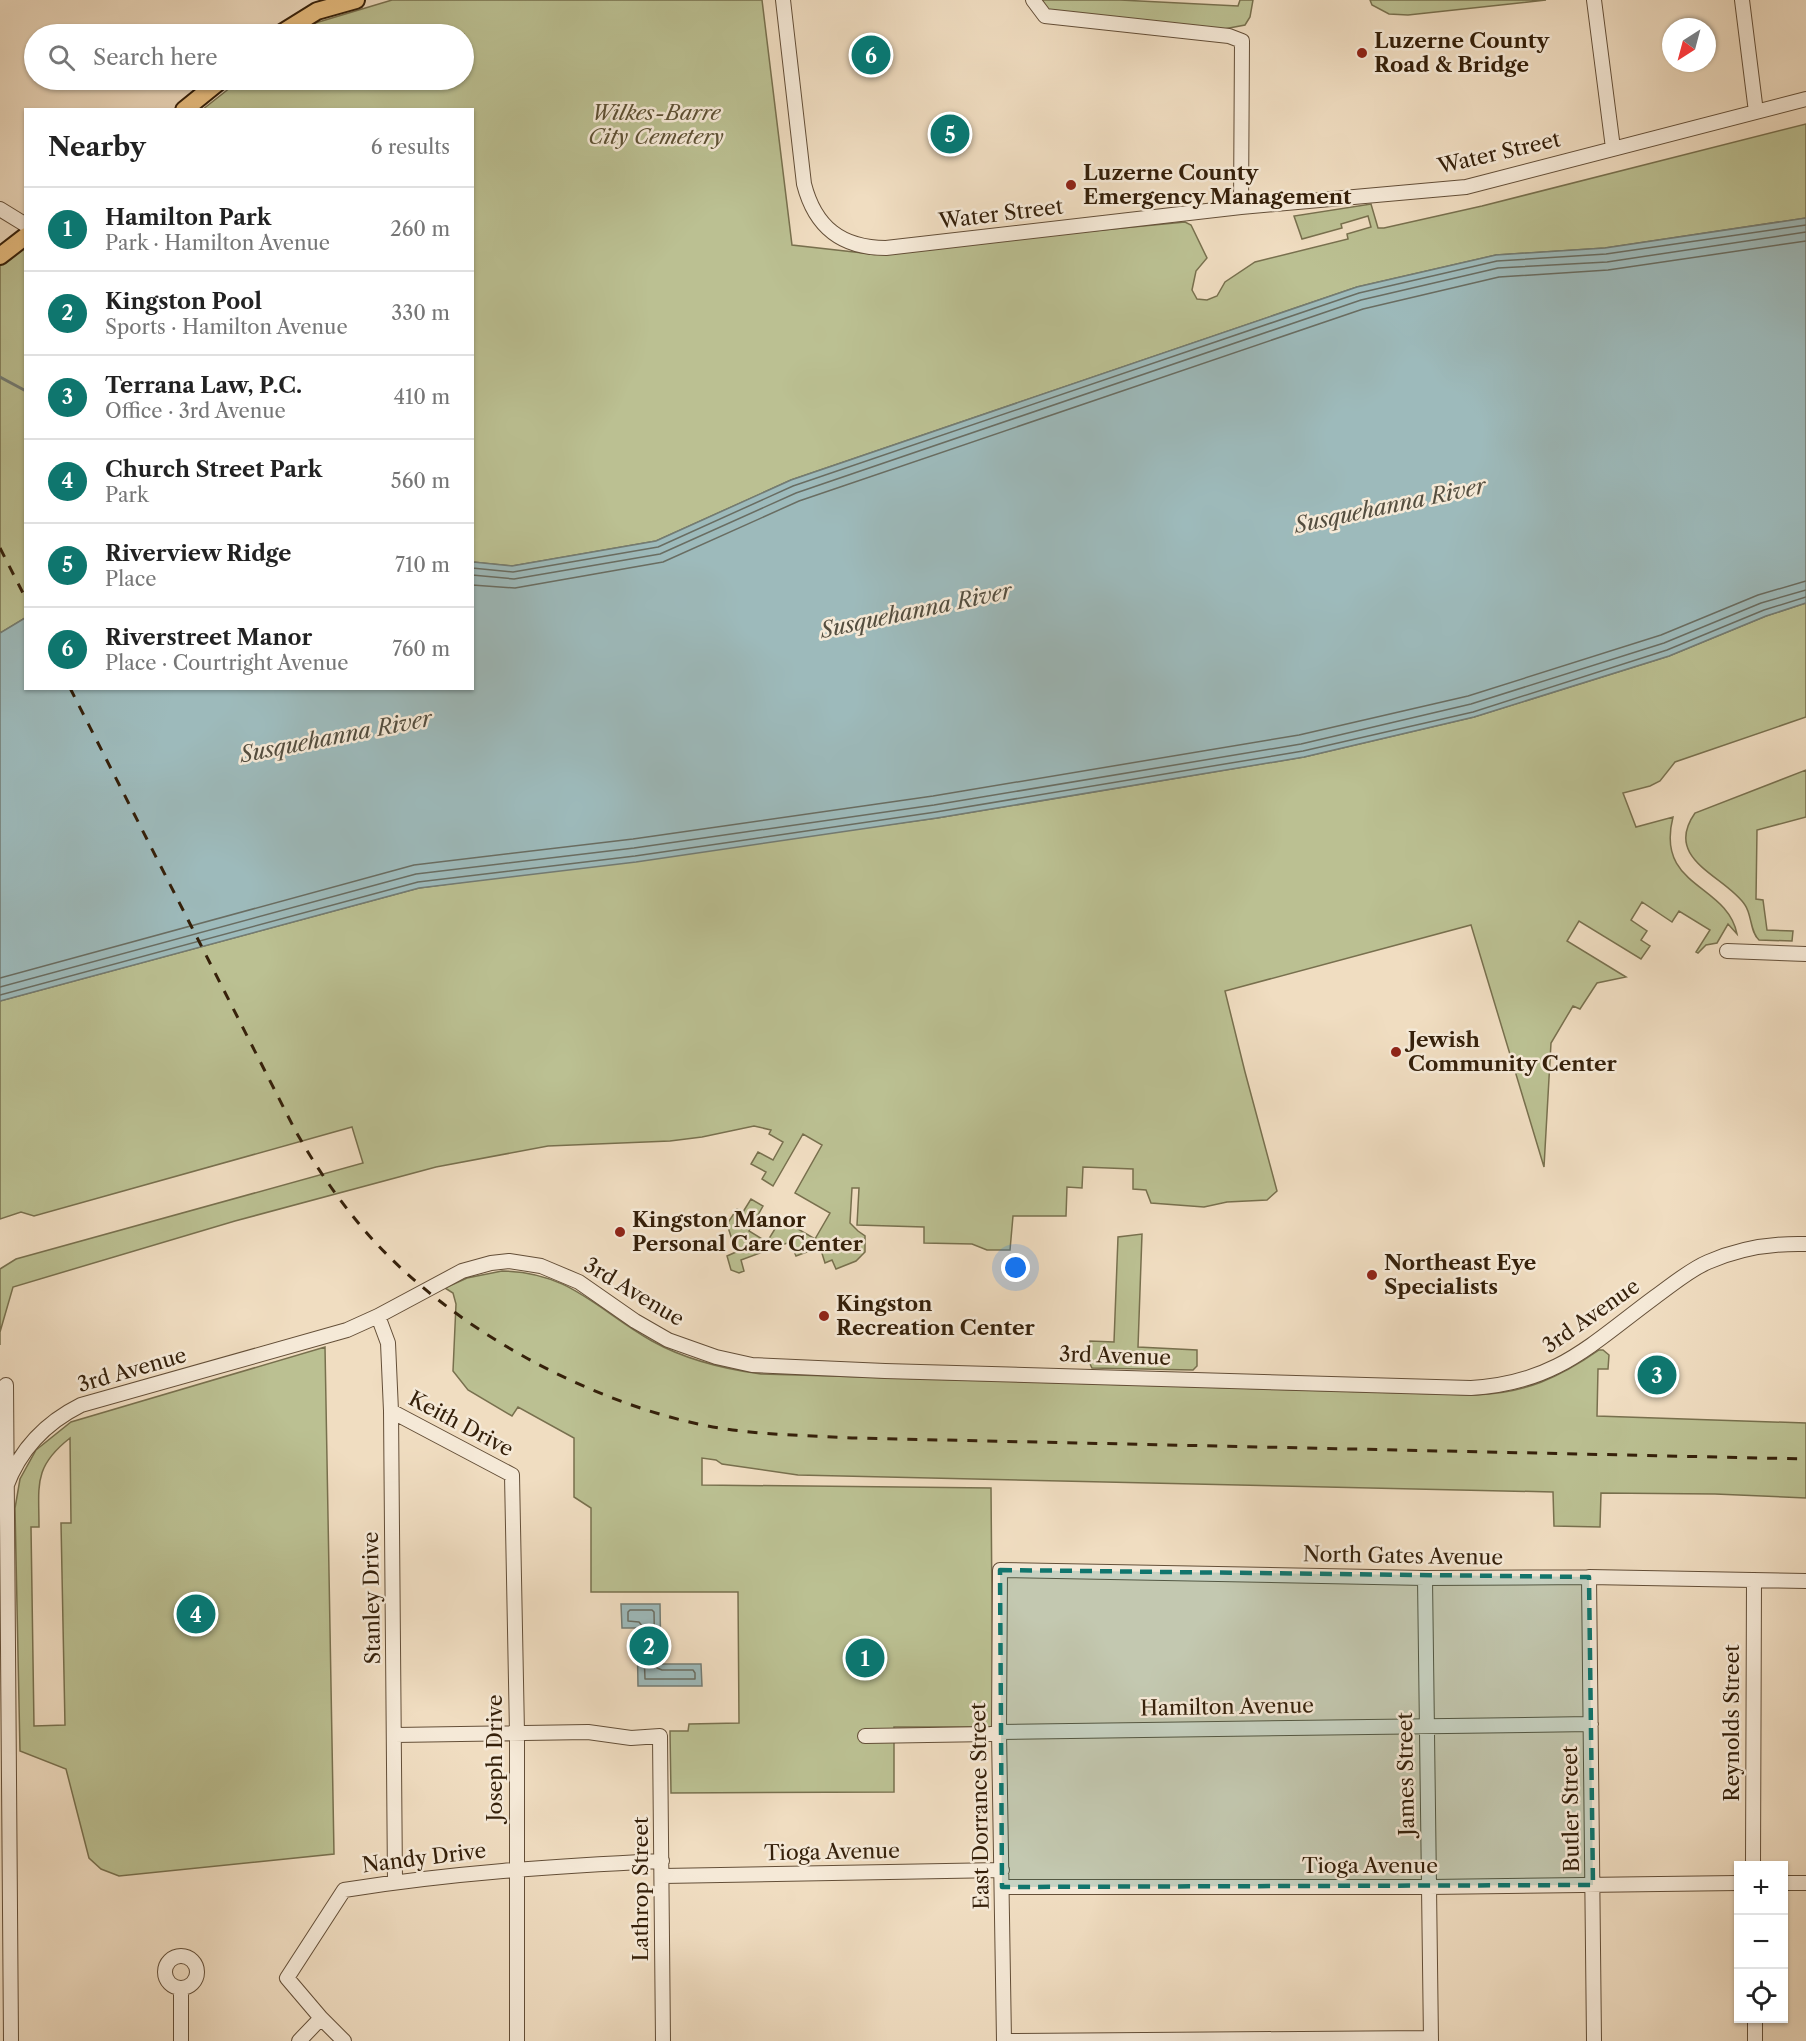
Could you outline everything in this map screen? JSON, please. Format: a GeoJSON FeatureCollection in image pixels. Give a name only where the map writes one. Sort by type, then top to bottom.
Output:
{"type":"FeatureCollection","features":[{"type":"Feature","properties":{"kind":"main road"},"geometry":{"type":"LineString","coordinates":[[292,24],[315,6],[356,0]]}},
{"type":"Feature","properties":{"kind":"main road"},"geometry":{"type":"LineString","coordinates":[[186,108],[209,90]]}},
{"type":"Feature","properties":{"kind":"main road"},"geometry":{"type":"LineString","coordinates":[[0,256],[24,238]]}},
{"type":"Feature","properties":{"kind":"street","name":"Water Street"},"geometry":{"type":"LineString","coordinates":[[783,0],[804,184],[808,200],[816,216],[838,237],[853,245],[868,248],[886,248],[1241,207],[1466,187],[1806,99]]}},
{"type":"Feature","properties":{"kind":"street"},"geometry":{"type":"LineString","coordinates":[[1033,0],[1045,16],[1229,36],[1242,41],[1241,207]]}},
{"type":"Feature","properties":{"kind":"street"},"geometry":{"type":"LineString","coordinates":[[1594,0],[1613,148]]}},
{"type":"Feature","properties":{"kind":"street"},"geometry":{"type":"LineString","coordinates":[[1742,0],[1756,112]]}},
{"type":"Feature","properties":{"kind":"street"},"geometry":{"type":"LineString","coordinates":[[0,209],[24,224]]}},
{"type":"Feature","properties":{"kind":"street"},"geometry":{"type":"LineString","coordinates":[[1727,951],[1806,954]]}},
{"type":"Feature","properties":{"kind":"street","name":"3rd Avenue"},"geometry":{"type":"LineString","coordinates":[[6,1487],[18,1459],[34,1439],[56,1419],[81,1405],[327,1336],[378,1316],[462,1271],[491,1263],[509,1261],[541,1266],[579,1282],[635,1321],[668,1340],[716,1358],[752,1365],[1471,1388],[1512,1384],[1551,1370],[1587,1349],[1666,1289],[1707,1262],[1761,1246],[1806,1244]]}},
{"type":"Feature","properties":{"kind":"street","name":"Stanley Drive"},"geometry":{"type":"LineString","coordinates":[[378,1316],[388,1343],[391,1411],[395,1882]]}},
{"type":"Feature","properties":{"kind":"street"},"geometry":{"type":"LineString","coordinates":[[6,1384],[11,2041]]}},
{"type":"Feature","properties":{"kind":"street","name":"Keith Drive"},"geometry":{"type":"LineString","coordinates":[[391,1411],[512,1475]]}},
{"type":"Feature","properties":{"kind":"street","name":"Joseph Drive"},"geometry":{"type":"LineString","coordinates":[[512,1475],[517,1733],[518,2041]]}},
{"type":"Feature","properties":{"kind":"street","name":"North Gates Avenue"},"geometry":{"type":"LineString","coordinates":[[1000,1570],[1425,1578],[1589,1577],[1806,1581]]}},
{"type":"Feature","properties":{"kind":"street","name":"East Dorrance Street"},"geometry":{"type":"LineString","coordinates":[[1000,1570],[999,1732],[1005,2041]]}},
{"type":"Feature","properties":{"kind":"street","name":"Butler Street"},"geometry":{"type":"LineString","coordinates":[[1589,1577],[1594,2041]]}},
{"type":"Feature","properties":{"kind":"street","name":"James Street"},"geometry":{"type":"LineString","coordinates":[[1425,1578],[1431,2039]]}},
{"type":"Feature","properties":{"kind":"street","name":"Reynolds Street"},"geometry":{"type":"LineString","coordinates":[[1753,1861],[1754,1580]]}},
{"type":"Feature","properties":{"kind":"street","name":"Hamilton Avenue"},"geometry":{"type":"LineString","coordinates":[[865,1736],[1591,1724]]}},
{"type":"Feature","properties":{"kind":"street","name":"Lathrop Street"},"geometry":{"type":"LineString","coordinates":[[517,1733],[588,1732],[631,1738],[660,1736],[663,2041]]}},
{"type":"Feature","properties":{"kind":"street"},"geometry":{"type":"LineString","coordinates":[[395,1735],[517,1733]]}},
{"type":"Feature","properties":{"kind":"street","name":"Nandy Drive"},"geometry":{"type":"LineString","coordinates":[[321,2018],[287,1978],[344,1890],[517,1868],[662,1861]]}},
{"type":"Feature","properties":{"kind":"street","name":"Tioga Avenue"},"geometry":{"type":"LineString","coordinates":[[663,1876],[1002,1870]]}},
{"type":"Feature","properties":{"kind":"street","name":"Tioga Avenue"},"geometry":{"type":"LineString","coordinates":[[1002,1887],[1430,1887],[1734,1883]]}},
{"type":"Feature","properties":{"kind":"street"},"geometry":{"type":"LineString","coordinates":[[1788,1883],[1806,1883]]}},
{"type":"Feature","properties":{"kind":"street"},"geometry":{"type":"LineString","coordinates":[[181,1988],[181,2041]]}},
{"type":"Feature","properties":{"kind":"street"},"geometry":{"type":"LineString","coordinates":[[299,2041],[321,2018],[344,2041]]}},
{"type":"Feature","properties":{"kind":"street"},"geometry":{"type":"LineString","coordinates":[[1755,2023],[1755,2041]]}},
{"type":"Feature","properties":{"kind":"street"},"geometry":{"type":"LineString","coordinates":[[1005,2041],[1431,2039]]}},
{"type":"Feature","properties":{"kind":"highlighted area"},"geometry":{"type":"Polygon","coordinates":[[[1000,1570],[1589,1577],[1593,1885],[1002,1887],[1000,1570]]]}},
{"type":"Feature","properties":{"kind":"green space","name":"Wilkes-Barre City Cemetery"},"geometry":{"type":"Polygon","coordinates":[[[392,0],[762,0],[792,245],[863,253],[1185,222],[1191,225],[1207,258],[1196,271],[1192,290],[1197,299],[1207,300],[1217,296],[1225,282],[1255,262],[1348,239],[1347,234],[1371,227],[1368,216],[1341,224],[1342,228],[1302,239],[1294,216],[1371,204],[1378,228],[1384,228],[1482,206],[1806,124],[1806,218],[1605,248],[1496,255],[1357,287],[791,480],[656,541],[512,566],[474,562],[474,108],[205,108],[227,90],[474,90],[474,24],[312,24],[392,0]]]}},
{"type":"Feature","properties":{"kind":"green space"},"geometry":{"type":"Polygon","coordinates":[[[1042,0],[1120,0],[1238,6],[1240,0],[1253,0],[1250,17],[1245,25],[1224,29],[1047,10],[1042,0]]]}},
{"type":"Feature","properties":{"kind":"green space"},"geometry":{"type":"Polygon","coordinates":[[[1370,0],[1546,0],[1408,15],[1389,14],[1372,5],[1370,0]]]}},
{"type":"Feature","properties":{"kind":"green space"},"geometry":{"type":"Polygon","coordinates":[[[24,247],[24,619],[0,633],[0,266],[24,247]]]}},
{"type":"Feature","properties":{"kind":"green space"},"geometry":{"type":"Polygon","coordinates":[[[1806,603],[1806,717],[1675,762],[1660,781],[1623,793],[1636,827],[1673,817],[1670,840],[1674,858],[1683,872],[1720,904],[1731,917],[1737,934],[1728,924],[1717,943],[1706,945],[1698,953],[1696,952],[1710,930],[1679,911],[1672,922],[1642,902],[1631,920],[1647,931],[1641,940],[1650,946],[1641,959],[1579,921],[1567,941],[1626,977],[1597,983],[1580,1009],[1573,1006],[1551,1043],[1544,1167],[1471,925],[1225,991],[1277,1191],[1267,1200],[1227,1202],[1204,1207],[1151,1203],[1146,1190],[1133,1189],[1133,1169],[1083,1167],[1082,1188],[1067,1187],[1066,1216],[1013,1216],[1010,1250],[987,1250],[972,1244],[924,1243],[924,1227],[857,1225],[859,1188],[852,1188],[850,1223],[865,1236],[865,1252],[856,1261],[836,1269],[832,1260],[825,1263],[820,1247],[796,1256],[790,1242],[741,1260],[744,1271],[739,1273],[731,1270],[727,1256],[736,1252],[727,1224],[737,1209],[743,1212],[751,1199],[763,1206],[749,1231],[767,1242],[781,1219],[815,1239],[830,1213],[795,1193],[822,1145],[803,1134],[773,1186],[762,1179],[766,1172],[751,1164],[758,1152],[773,1160],[783,1142],[769,1134],[771,1130],[754,1126],[670,1141],[548,1146],[436,1167],[235,1221],[13,1287],[0,1332],[0,1269],[16,1259],[363,1163],[352,1127],[34,1216],[21,1212],[0,1219],[0,1001],[419,888],[937,818],[1304,757],[1474,717],[1669,656],[1766,616],[1806,603]]]}},
{"type":"Feature","properties":{"kind":"green space"},"geometry":{"type":"Polygon","coordinates":[[[1806,770],[1806,817],[1757,830],[1756,899],[1763,900],[1767,930],[1793,931],[1792,941],[1759,940],[1754,933],[1745,905],[1700,866],[1691,855],[1686,843],[1687,829],[1695,813],[1806,770]]]}},
{"type":"Feature","properties":{"kind":"green space"},"geometry":{"type":"Polygon","coordinates":[[[1142,1234],[1138,1347],[1197,1350],[1197,1366],[1193,1370],[1092,1368],[1090,1364],[1090,1341],[1114,1342],[1118,1237],[1142,1234]]]}},
{"type":"Feature","properties":{"kind":"green space"},"geometry":{"type":"Polygon","coordinates":[[[502,1271],[526,1273],[565,1285],[665,1348],[719,1366],[761,1374],[1476,1395],[1510,1391],[1541,1382],[1570,1369],[1599,1350],[1603,1350],[1609,1355],[1608,1369],[1598,1369],[1597,1416],[1806,1423],[1806,1498],[1601,1493],[1600,1527],[1554,1526],[1553,1492],[798,1475],[722,1464],[716,1460],[702,1458],[702,1485],[991,1488],[993,1727],[894,1727],[894,1792],[671,1793],[670,1731],[688,1731],[689,1724],[739,1723],[738,1592],[591,1592],[591,1508],[574,1497],[574,1438],[518,1407],[512,1416],[468,1390],[453,1371],[456,1304],[453,1293],[445,1288],[467,1278],[502,1271]]]}},
{"type":"Feature","properties":{"kind":"green space"},"geometry":{"type":"Polygon","coordinates":[[[325,1347],[334,1854],[119,1876],[101,1869],[89,1858],[66,1769],[20,1751],[15,1508],[20,1479],[36,1450],[71,1422],[325,1347]],[[70,1438],[58,1448],[44,1468],[39,1488],[39,1527],[31,1527],[34,1726],[65,1725],[61,1523],[71,1523],[70,1438]]]}},
{"type":"Feature","properties":{"kind":"water","name":"Susquehanna River"},"geometry":{"type":"Polygon","coordinates":[[[1806,218],[1806,603],[1766,616],[1669,656],[1474,717],[1304,757],[937,818],[636,862],[419,888],[0,1001],[0,633],[24,619],[24,690],[474,690],[474,562],[512,566],[656,541],[791,480],[1357,287],[1496,255],[1605,248],[1806,218]]]}},
{"type":"Feature","properties":{"kind":"water"},"geometry":{"type":"Polygon","coordinates":[[[621,1604],[660,1604],[661,1664],[701,1664],[702,1686],[638,1686],[637,1628],[622,1628],[621,1604]]]}},
{"type":"Feature","properties":{"kind":"waterway"},"geometry":{"type":"LineString","coordinates":[[0,377],[24,390]]}},
{"type":"Feature","properties":{"kind":"railway"},"geometry":{"type":"LineString","coordinates":[[0,548],[24,595]]}},
{"type":"Feature","properties":{"kind":"railway"},"geometry":{"type":"LineString","coordinates":[[71,690],[295,1130],[331,1187],[374,1241],[406,1273],[442,1303],[481,1331],[565,1378],[609,1397],[698,1424],[775,1434],[852,1438],[1806,1459]]}},
{"type":"Feature","properties":{"kind":"place","name":"Luzerne County Road & Bridge"},"geometry":{"type":"Point","coordinates":[1362,53]}},
{"type":"Feature","properties":{"kind":"place","name":"Riverstreet Manor"},"geometry":{"type":"Point","coordinates":[871,55]}},
{"type":"Feature","properties":{"kind":"place","name":"Riverview Ridge"},"geometry":{"type":"Point","coordinates":[950,134]}},
{"type":"Feature","properties":{"kind":"place","name":"Luzerne County Emergency Management"},"geometry":{"type":"Point","coordinates":[1071,185]}},
{"type":"Feature","properties":{"kind":"place","name":"Jewish Community Center"},"geometry":{"type":"Point","coordinates":[1396,1052]}},
{"type":"Feature","properties":{"kind":"place","name":"Kingston Manor Personal Care Center"},"geometry":{"type":"Point","coordinates":[620,1232]}},
{"type":"Feature","properties":{"kind":"place","name":"Northeast Eye Specialists"},"geometry":{"type":"Point","coordinates":[1372,1275]}},
{"type":"Feature","properties":{"kind":"place","name":"Kingston Recreation Center"},"geometry":{"type":"Point","coordinates":[824,1316]}},
{"type":"Feature","properties":{"kind":"place","name":"Terrana Law, P.C."},"geometry":{"type":"Point","coordinates":[1657,1375]}},
{"type":"Feature","properties":{"kind":"place","name":"Church Street Park"},"geometry":{"type":"Point","coordinates":[196,1614]}},
{"type":"Feature","properties":{"kind":"place","name":"Kingston Pool"},"geometry":{"type":"Point","coordinates":[649,1646]}},
{"type":"Feature","properties":{"kind":"place","name":"Hamilton Park"},"geometry":{"type":"Point","coordinates":[865,1658]}}]}
